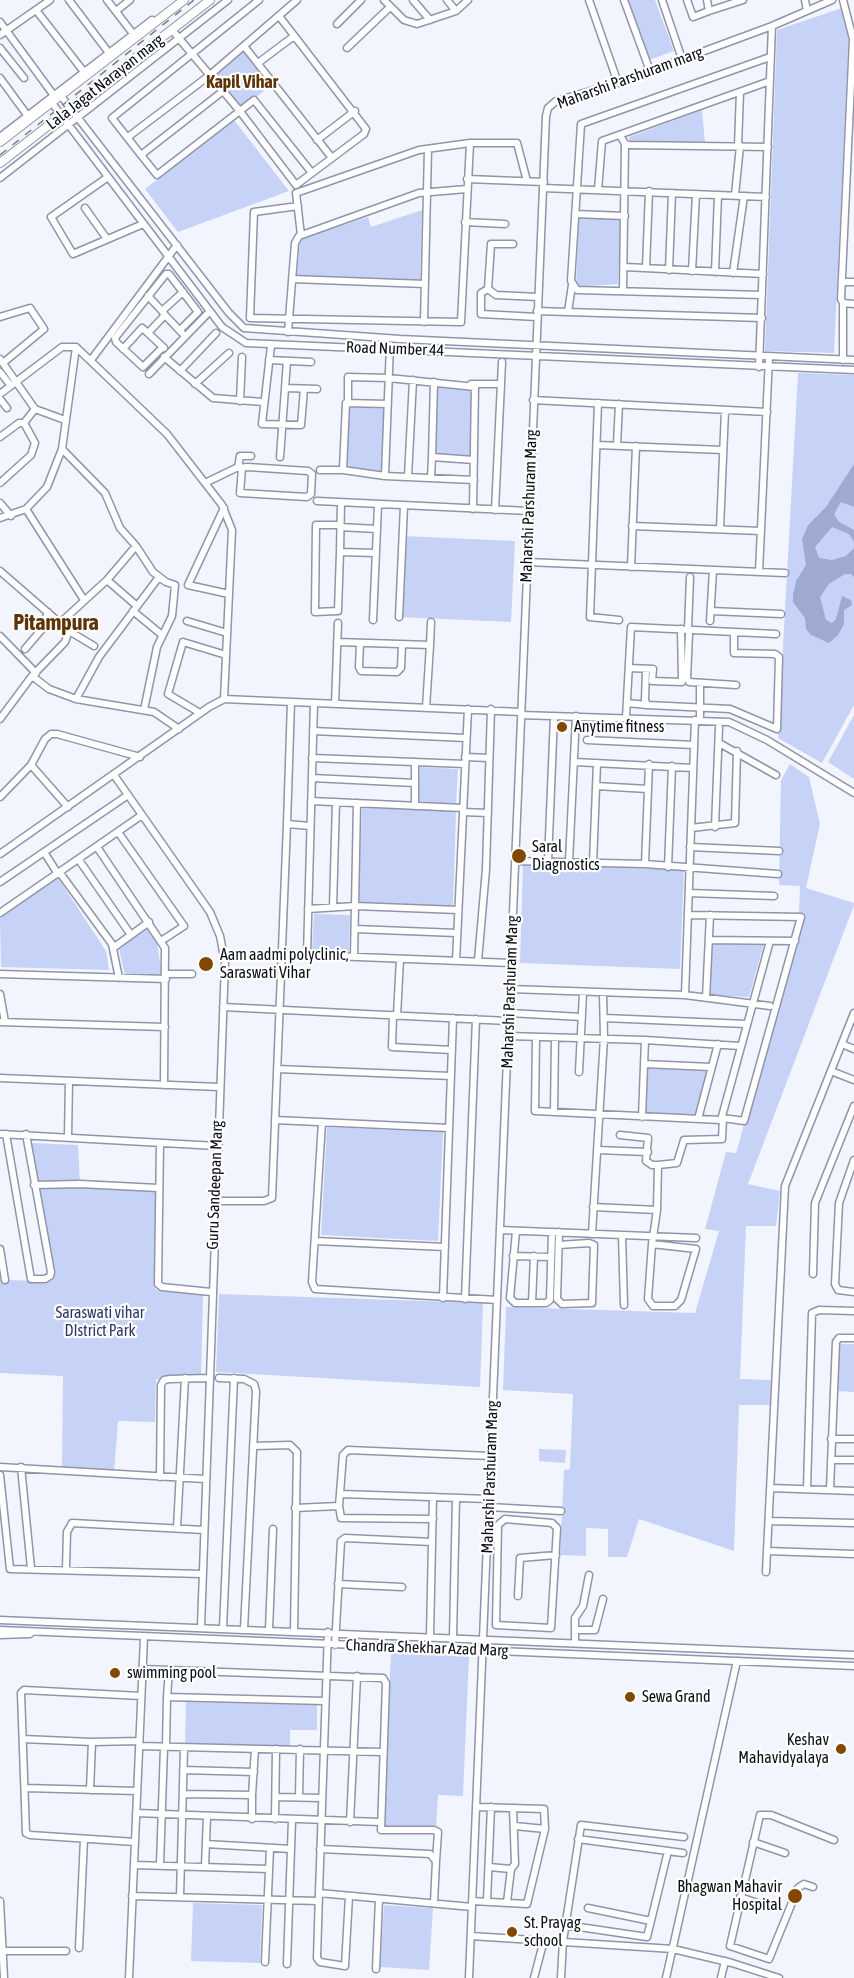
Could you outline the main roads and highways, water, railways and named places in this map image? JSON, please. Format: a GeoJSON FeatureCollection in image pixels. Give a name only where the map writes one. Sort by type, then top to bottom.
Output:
{"type":"FeatureCollection","features":[{"type":"Feature","properties":{"kind":"main road","name":"Lala Jagat Narayan marg"},"geometry":{"type":"LineString","coordinates":[[0,142],[29,117],[184,0]]}},
{"type":"Feature","properties":{"kind":"main road","name":"Lala Jagat Narayan marg"},"geometry":{"type":"LineString","coordinates":[[0,163],[210,0]]}},
{"type":"Feature","properties":{"kind":"railway"},"geometry":{"type":"LineString","coordinates":[[0,155],[194,0]]}},
{"type":"Feature","properties":{"kind":"place","name":"Anytime fitness"},"geometry":{"type":"Point","coordinates":[562,727]}},
{"type":"Feature","properties":{"kind":"place","name":"Saral Diagnostics"},"geometry":{"type":"Point","coordinates":[519,856]}},
{"type":"Feature","properties":{"kind":"place","name":"Aam aadmi polyclinic, Saraswati Vihar"},"geometry":{"type":"Point","coordinates":[206,964]}},
{"type":"Feature","properties":{"kind":"place","name":"swimming pool"},"geometry":{"type":"Point","coordinates":[115,1673]}},
{"type":"Feature","properties":{"kind":"place","name":"Sewa Grand"},"geometry":{"type":"Point","coordinates":[630,1697]}},
{"type":"Feature","properties":{"kind":"place","name":"Keshav Mahavidyalaya"},"geometry":{"type":"Point","coordinates":[841,1749]}},
{"type":"Feature","properties":{"kind":"place","name":"Bhagwan Mahavir Hospital"},"geometry":{"type":"Point","coordinates":[795,1896]}},
{"type":"Feature","properties":{"kind":"place","name":"St. Prayag school"},"geometry":{"type":"Point","coordinates":[512,1932]}},
{"type":"Feature","properties":{"kind":"district","name":"Kapil Vihar"},"geometry":{"type":"Point","coordinates":[242,82]}},
{"type":"Feature","properties":{"kind":"district","name":"Pitampura"},"geometry":{"type":"Point","coordinates":[56,623]}},
{"type":"Feature","properties":{"kind":"park label","name":"Saraswati vihar DIstrict Park"},"geometry":{"type":"Point","coordinates":[100,1322]}}]}
